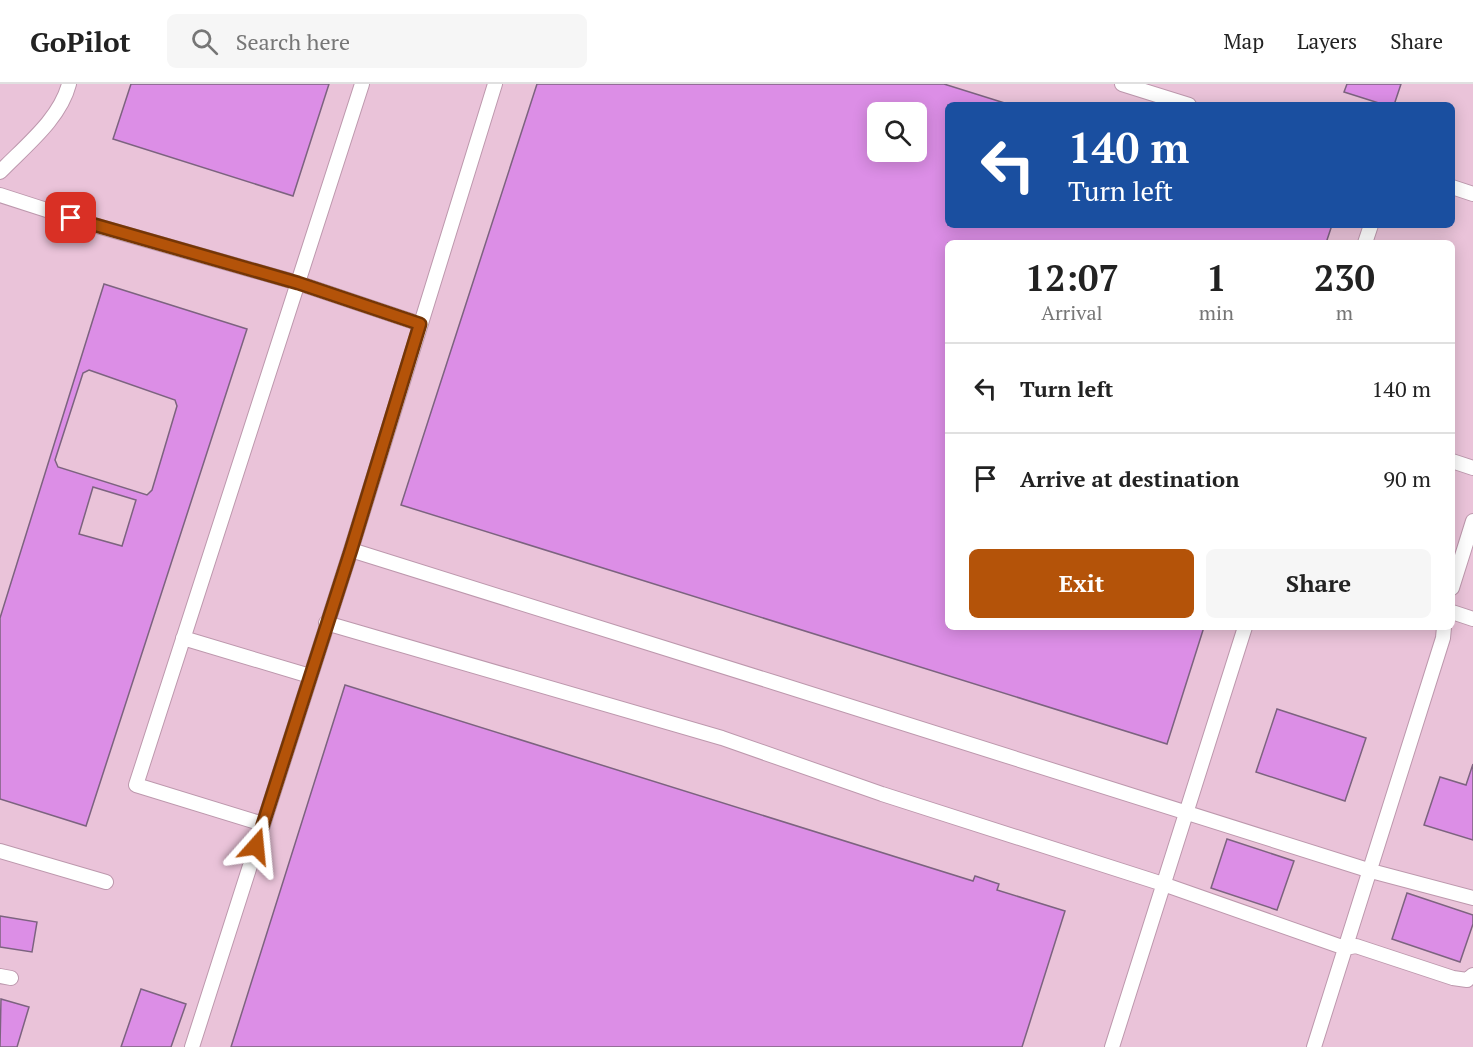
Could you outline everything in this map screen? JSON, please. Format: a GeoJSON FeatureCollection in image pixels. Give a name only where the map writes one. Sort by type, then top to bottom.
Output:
{"type":"FeatureCollection","features":[{"type":"Feature","properties":{"kind":"lane"},"geometry":{"type":"LineString","coordinates":[[0,172],[47,123],[66,96],[69,84]]}},
{"type":"Feature","properties":{"kind":"lane"},"geometry":{"type":"LineString","coordinates":[[263,824],[136,784],[362,84]]}},
{"type":"Feature","properties":{"kind":"lane"},"geometry":{"type":"LineString","coordinates":[[192,1047],[351,550],[495,84]]}},
{"type":"Feature","properties":{"kind":"lane"},"geometry":{"type":"LineString","coordinates":[[1122,84],[1179,102]]}},
{"type":"Feature","properties":{"kind":"lane"},"geometry":{"type":"LineString","coordinates":[[1455,188],[1473,194]]}},
{"type":"Feature","properties":{"kind":"lane"},"geometry":{"type":"LineString","coordinates":[[0,195],[90,224],[298,283],[420,324]]}},
{"type":"Feature","properties":{"kind":"lane"},"geometry":{"type":"LineString","coordinates":[[1455,462],[1473,468]]}},
{"type":"Feature","properties":{"kind":"lane"},"geometry":{"type":"LineString","coordinates":[[1455,578],[1473,521]]}},
{"type":"Feature","properties":{"kind":"lane"},"geometry":{"type":"LineString","coordinates":[[351,550],[1188,812],[1371,872],[1473,898]]}},
{"type":"Feature","properties":{"kind":"lane"},"geometry":{"type":"LineString","coordinates":[[1455,613],[1473,619]]}},
{"type":"Feature","properties":{"kind":"lane"},"geometry":{"type":"LineString","coordinates":[[326,623],[722,738],[893,797],[1163,884],[1345,948],[1356,946],[1453,978],[1467,980],[1473,975]]}},
{"type":"Feature","properties":{"kind":"lane"},"geometry":{"type":"LineString","coordinates":[[1112,1047],[1244,630]]}},
{"type":"Feature","properties":{"kind":"lane"},"geometry":{"type":"LineString","coordinates":[[1314,1047],[1371,872],[1444,630]]}},
{"type":"Feature","properties":{"kind":"lane"},"geometry":{"type":"LineString","coordinates":[[183,638],[310,676]]}},
{"type":"Feature","properties":{"kind":"lane"},"geometry":{"type":"LineString","coordinates":[[0,851],[105,882]]}},
{"type":"Feature","properties":{"kind":"building"},"geometry":{"type":"Polygon","coordinates":[[[131,84],[329,84],[293,196],[113,139],[131,84]]]}},
{"type":"Feature","properties":{"kind":"building"},"geometry":{"type":"Polygon","coordinates":[[[537,84],[944,84],[1001,102],[945,102],[945,228],[1331,228],[1327,240],[945,240],[945,630],[1203,630],[1167,744],[401,505],[537,84]]]}},
{"type":"Feature","properties":{"kind":"building"},"geometry":{"type":"Polygon","coordinates":[[[1347,84],[1401,84],[1395,102],[1376,102],[1344,92],[1347,84]]]}},
{"type":"Feature","properties":{"kind":"building"},"geometry":{"type":"Polygon","coordinates":[[[104,284],[247,329],[86,826],[0,799],[0,618],[104,284]],[[93,487],[79,534],[122,546],[136,500],[93,487]]]}},
{"type":"Feature","properties":{"kind":"building"},"geometry":{"type":"Polygon","coordinates":[[[89,370],[175,400],[177,406],[152,490],[147,495],[58,467],[55,460],[83,373],[89,370]]]}},
{"type":"Feature","properties":{"kind":"building"},"geometry":{"type":"Polygon","coordinates":[[[345,685],[973,881],[975,876],[999,884],[997,890],[1065,911],[1022,1047],[231,1047],[345,685]]]}},
{"type":"Feature","properties":{"kind":"building"},"geometry":{"type":"Polygon","coordinates":[[[1277,709],[1366,738],[1345,801],[1256,772],[1277,709]]]}},
{"type":"Feature","properties":{"kind":"building"},"geometry":{"type":"Polygon","coordinates":[[[1473,764],[1473,840],[1424,825],[1440,777],[1466,785],[1473,764]]]}},
{"type":"Feature","properties":{"kind":"building"},"geometry":{"type":"Polygon","coordinates":[[[1227,839],[1294,861],[1277,910],[1211,888],[1227,839]]]}},
{"type":"Feature","properties":{"kind":"building"},"geometry":{"type":"Polygon","coordinates":[[[1407,893],[1473,915],[1473,924],[1460,962],[1392,939],[1407,893]]]}},
{"type":"Feature","properties":{"kind":"building"},"geometry":{"type":"Polygon","coordinates":[[[0,916],[37,922],[32,952],[0,947],[0,916]]]}},
{"type":"Feature","properties":{"kind":"building"},"geometry":{"type":"Polygon","coordinates":[[[141,989],[186,1004],[171,1047],[121,1047],[141,989]]]}},
{"type":"Feature","properties":{"kind":"building"},"geometry":{"type":"Polygon","coordinates":[[[1,999],[29,1007],[17,1047],[0,1047],[1,999]]]}},
{"type":"Feature","properties":{"kind":"route"},"geometry":{"type":"LineString","coordinates":[[71,218],[298,283],[420,324],[351,550],[256,846]]}}]}
